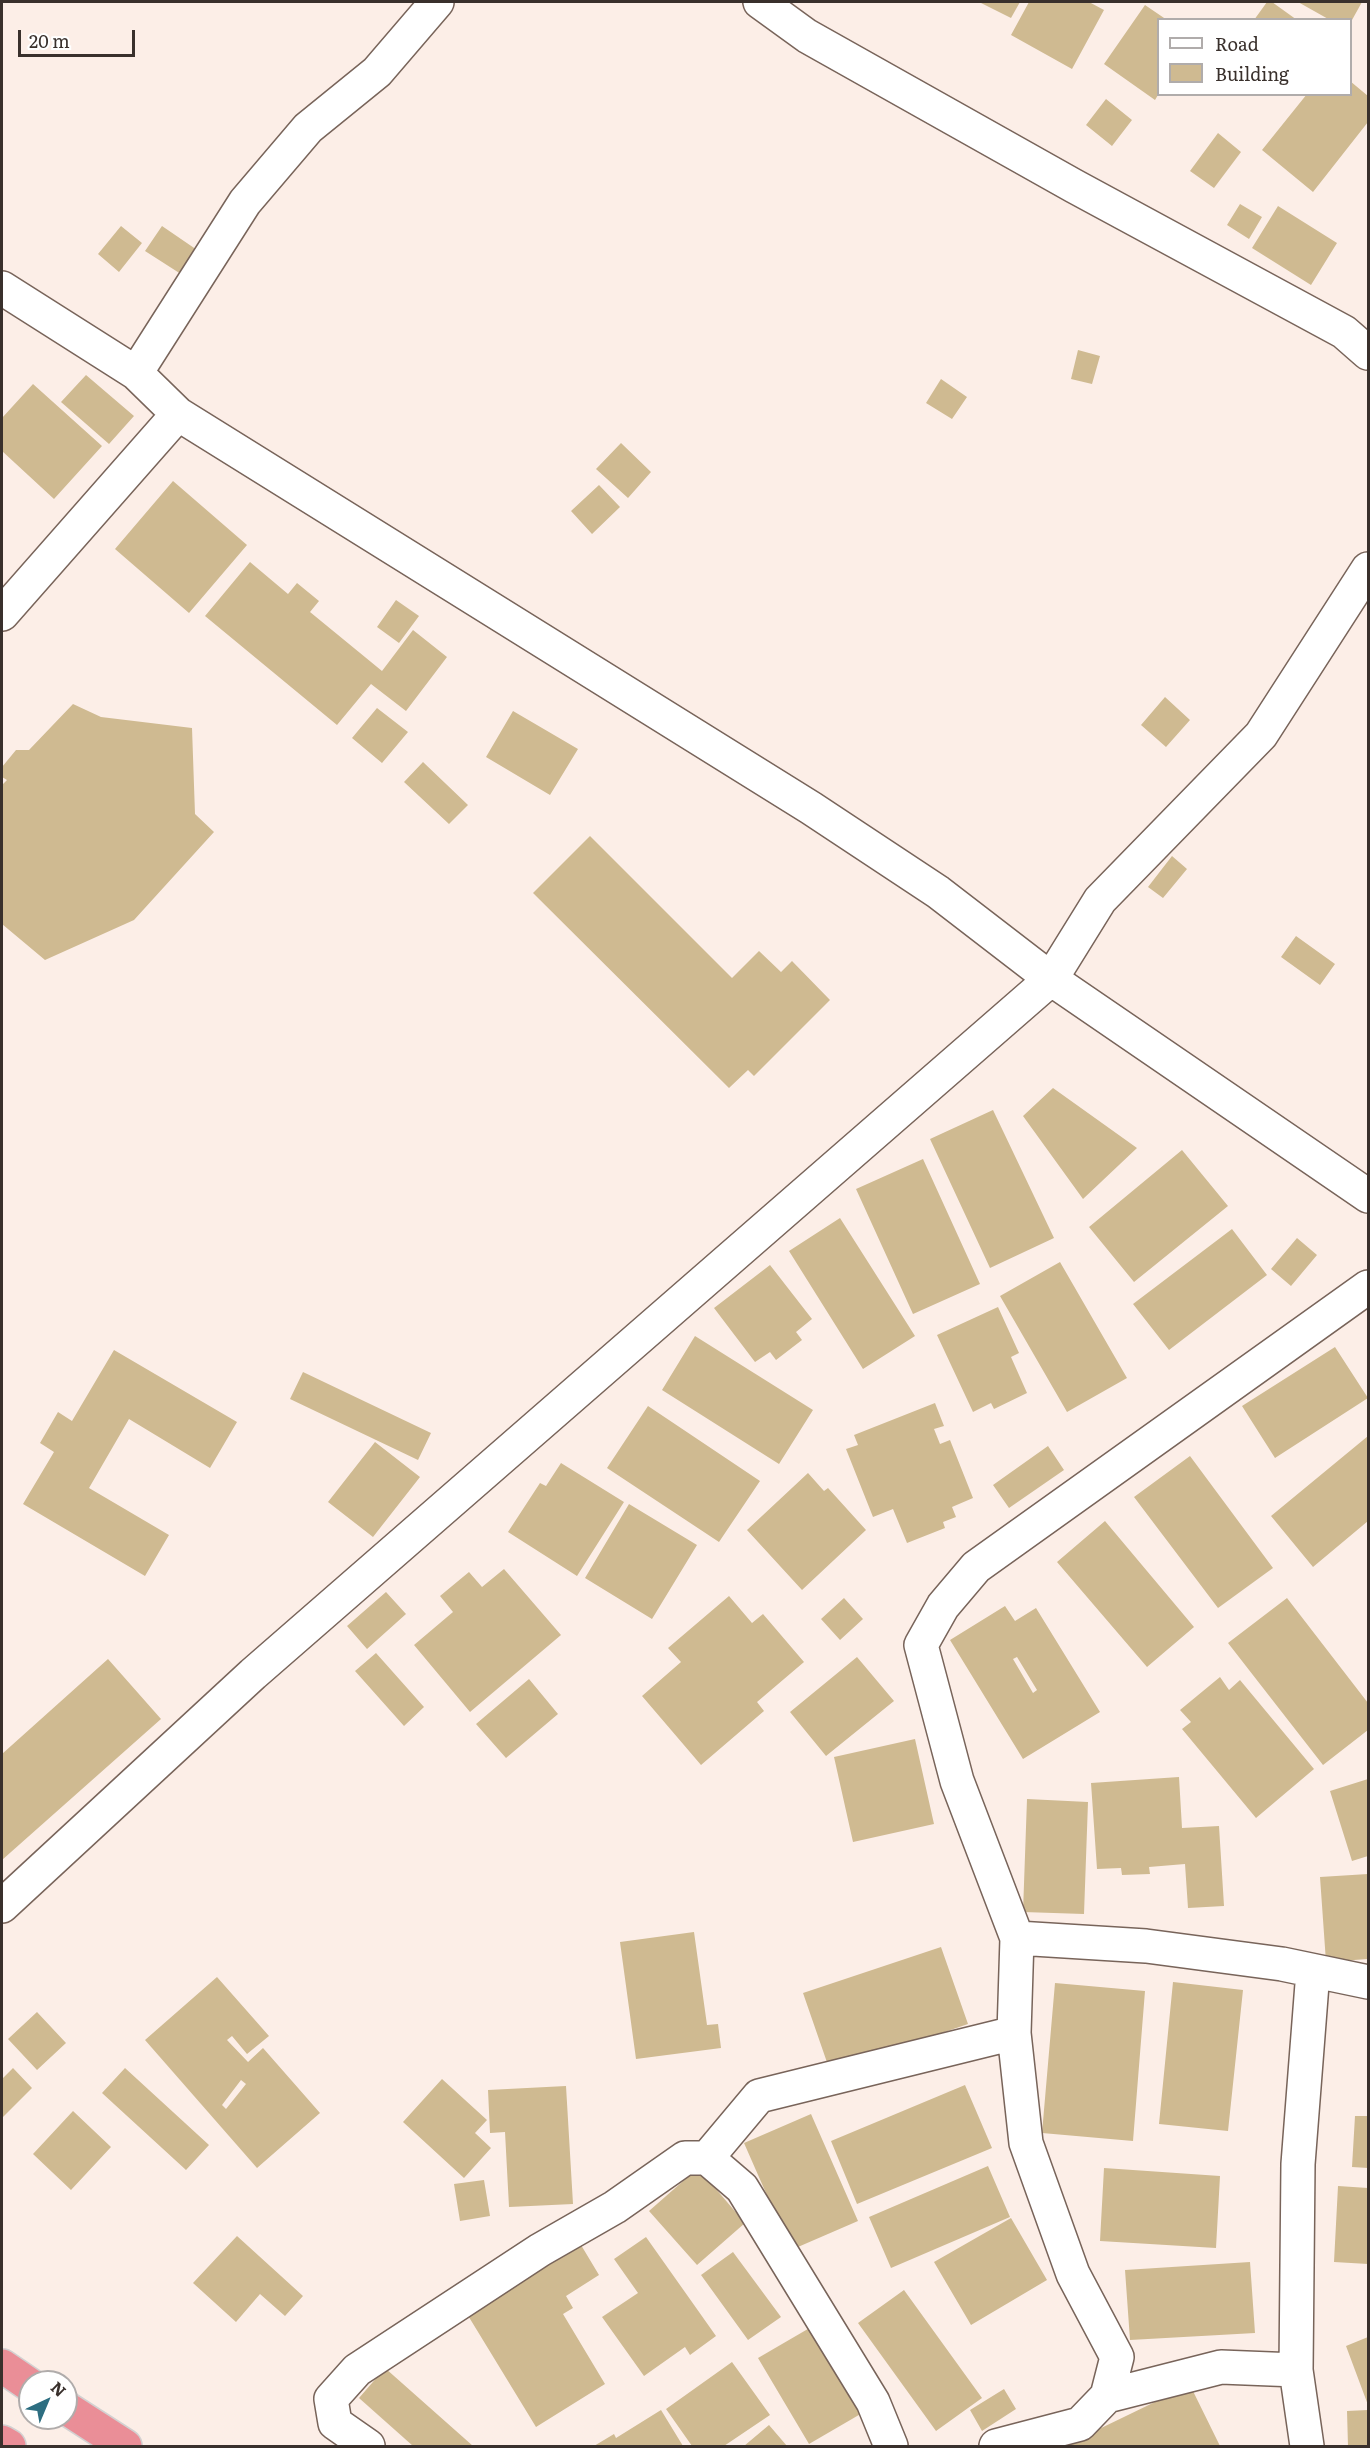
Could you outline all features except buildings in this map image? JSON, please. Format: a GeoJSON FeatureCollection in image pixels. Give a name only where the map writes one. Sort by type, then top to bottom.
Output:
{"type":"FeatureCollection","features":[{"type":"Feature","properties":{"kind":"highway"},"geometry":{"type":"LineString","coordinates":[[2,2366],[18,2377]]}},
{"type":"Feature","properties":{"kind":"highway"},"geometry":{"type":"LineString","coordinates":[[78,2416],[125,2446]]}},
{"type":"Feature","properties":{"kind":"highway"},"geometry":{"type":"LineString","coordinates":[[2,2442],[9,2446]]}},
{"type":"Feature","properties":{"kind":"street"},"geometry":{"type":"LineString","coordinates":[[136,373],[245,202],[308,128],[377,72],[437,2]]}},
{"type":"Feature","properties":{"kind":"street"},"geometry":{"type":"LineString","coordinates":[[760,2],[807,36],[1074,186],[1344,332],[1368,353]]}},
{"type":"Feature","properties":{"kind":"street"},"geometry":{"type":"LineString","coordinates":[[2,288],[136,373],[178,414],[811,808],[938,892],[1050,980],[1368,1196]]}},
{"type":"Feature","properties":{"kind":"street"},"geometry":{"type":"LineString","coordinates":[[2,614],[178,414]]}},
{"type":"Feature","properties":{"kind":"street"},"geometry":{"type":"LineString","coordinates":[[2,1906],[253,1674],[1050,980],[1100,900],[1261,735],[1368,569]]}},
{"type":"Feature","properties":{"kind":"street"},"geometry":{"type":"LineString","coordinates":[[996,2446],[1080,2424],[1107,2396],[1117,2357],[1073,2274],[1026,2143],[1014,2033],[1017,1938],[957,1781],[921,1645],[943,1606],[976,1567],[1368,1287]]}},
{"type":"Feature","properties":{"kind":"street"},"geometry":{"type":"LineString","coordinates":[[1017,1938],[1146,1946],[1282,1964],[1368,1982]]}},
{"type":"Feature","properties":{"kind":"street"},"geometry":{"type":"LineString","coordinates":[[1308,2446],[1296,2370],[1298,2164],[1313,1971]]}},
{"type":"Feature","properties":{"kind":"street"},"geometry":{"type":"LineString","coordinates":[[707,2158],[759,2096],[1014,2033]]}},
{"type":"Feature","properties":{"kind":"street"},"geometry":{"type":"LineString","coordinates":[[368,2446],[335,2423],[331,2399],[357,2370],[540,2250],[615,2207],[685,2158],[707,2158],[742,2188],[873,2402],[891,2446]]}},
{"type":"Feature","properties":{"kind":"street"},"geometry":{"type":"LineString","coordinates":[[1107,2396],[1221,2367],[1296,2370]]}}]}
